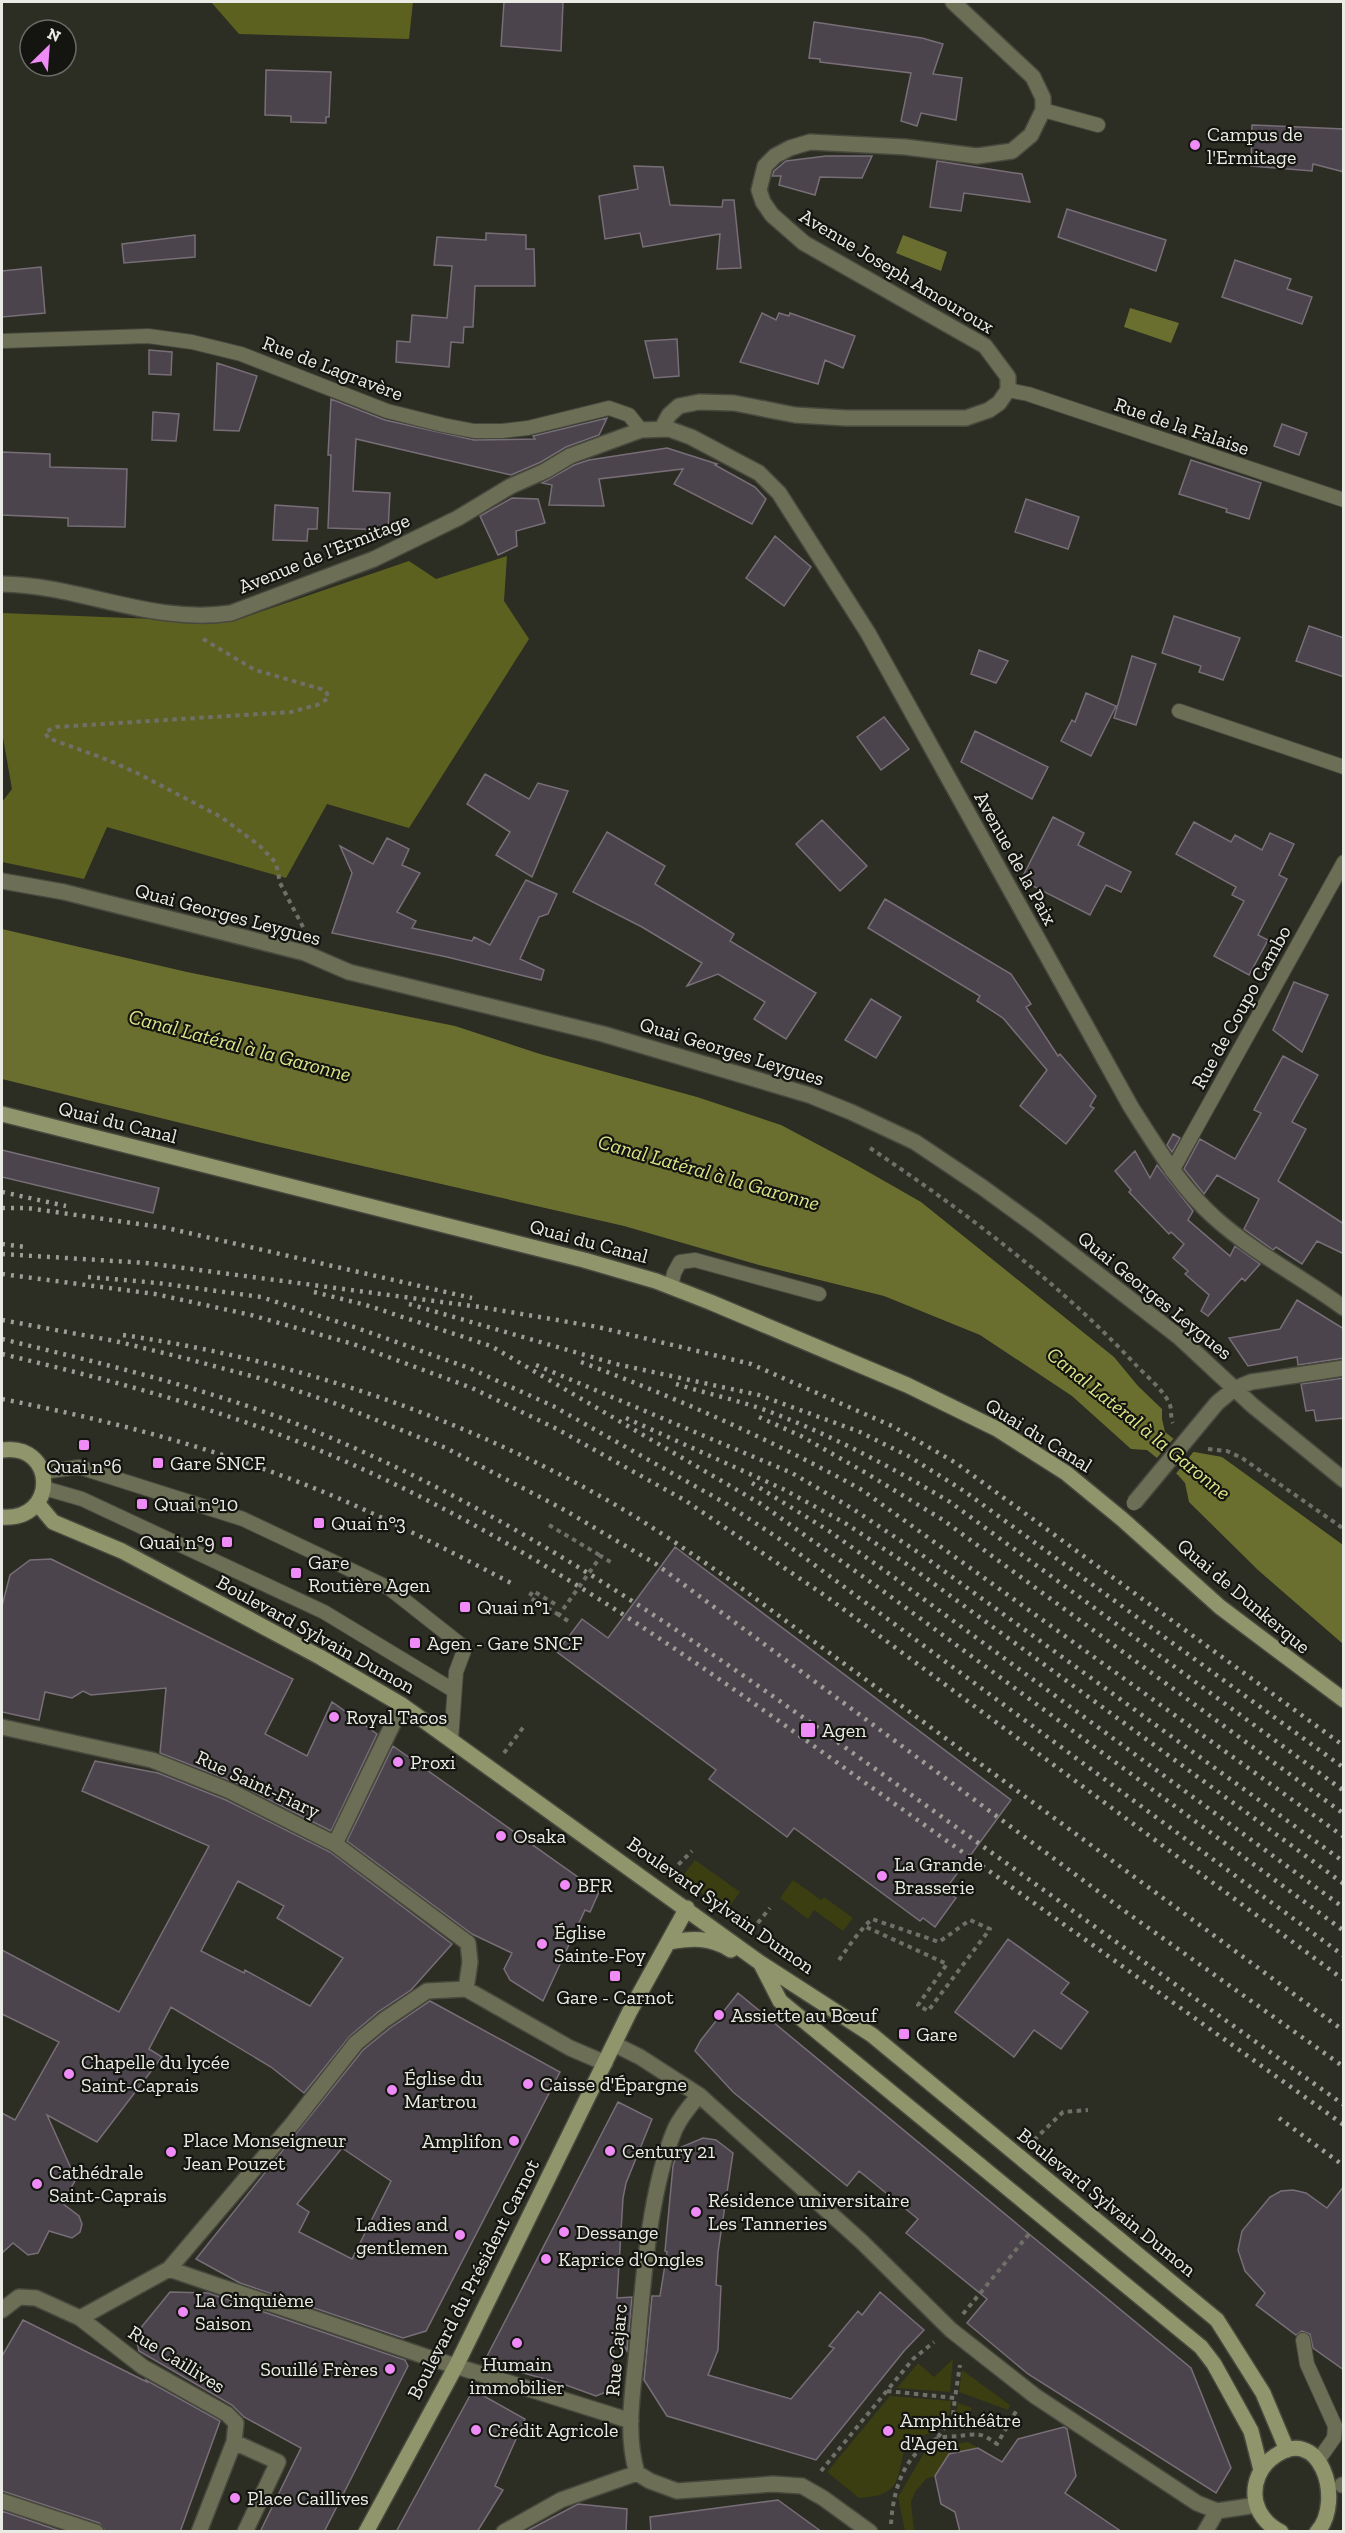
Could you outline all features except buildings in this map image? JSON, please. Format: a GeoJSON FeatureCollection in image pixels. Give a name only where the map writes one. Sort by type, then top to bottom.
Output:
{"type":"FeatureCollection","features":[{"type":"Feature","properties":{"kind":"street"},"geometry":{"type":"LineString","coordinates":[[953,2],[1033,77],[1043,98],[1043,110]]}},
{"type":"Feature","properties":{"kind":"street","name":"Avenue Joseph Amouroux"},"geometry":{"type":"LineString","coordinates":[[1008,390],[1008,378],[985,346],[804,243],[782,225],[763,202],[759,190],[760,178],[765,166],[776,156],[790,148],[810,142],[894,146],[977,156],[1012,151],[1031,135],[1043,110]]}},
{"type":"Feature","properties":{"kind":"street"},"geometry":{"type":"LineString","coordinates":[[662,428],[669,415],[679,406],[699,402],[734,403],[795,415],[846,418],[966,418],[989,410],[999,403],[1008,390]]}},
{"type":"Feature","properties":{"kind":"street","name":"Avenue de l’Ermitage"},"geometry":{"type":"LineString","coordinates":[[2,584],[40,587],[154,613],[177,616],[231,613],[374,559],[458,518],[511,486],[545,471],[570,456],[641,430],[662,428]]}},
{"type":"Feature","properties":{"kind":"street","name":"Avenue de la Paix"},"geometry":{"type":"LineString","coordinates":[[662,428],[691,437],[767,478],[790,507],[868,633],[1131,1107],[1173,1171],[1215,1217],[1287,1271],[1344,1308]]}},
{"type":"Feature","properties":{"kind":"street","name":"Quai Georges Leygues"},"geometry":{"type":"LineString","coordinates":[[2,881],[64,892],[305,953],[349,972],[603,1034],[704,1062],[809,1095],[862,1117],[915,1142],[982,1186],[1037,1227],[1179,1337],[1234,1389],[1344,1480]]}},
{"type":"Feature","properties":{"kind":"street","name":"Quai du Canal"},"geometry":{"type":"LineString","coordinates":[[2,1114],[584,1260],[671,1287],[907,1385],[997,1429],[1066,1473],[1122,1519]]}},
{"type":"Feature","properties":{"kind":"street"},"geometry":{"type":"LineString","coordinates":[[1122,1519],[1217,1402],[1234,1389],[1251,1382],[1344,1368]]}},
{"type":"Feature","properties":{"kind":"street"},"geometry":{"type":"LineString","coordinates":[[2,1450],[20,1450],[30,1455],[43,1472],[44,1488],[38,1503],[20,1516],[2,1517]]}},
{"type":"Feature","properties":{"kind":"street","name":"Boulevard Sylvain Dumon"},"geometry":{"type":"LineString","coordinates":[[38,1503],[53,1522],[122,1551],[320,1657],[402,1705],[687,1908],[791,1993],[821,2001],[872,2035],[1217,2319],[1263,2393],[1287,2450]]}},
{"type":"Feature","properties":{"kind":"street","name":"Quai de Dunkerque"},"geometry":{"type":"LineString","coordinates":[[1122,1519],[1220,1607],[1274,1650],[1344,1700]]}},
{"type":"Feature","properties":{"kind":"street"},"geometry":{"type":"LineString","coordinates":[[335,1844],[402,1705]]}},
{"type":"Feature","properties":{"kind":"street","name":"Rue Saint-Fiary"},"geometry":{"type":"LineString","coordinates":[[2,1727],[152,1760],[230,1791],[335,1844],[468,1943],[470,1962],[466,1989]]}},
{"type":"Feature","properties":{"kind":"street","name":"Boulevard du Président Carnot"},"geometry":{"type":"LineString","coordinates":[[366,2532],[456,2366],[647,1978],[687,1908]]}},
{"type":"Feature","properties":{"kind":"street"},"geometry":{"type":"LineString","coordinates":[[669,1942],[698,1938],[719,1942],[763,1968],[780,2001],[1201,2347],[1214,2364],[1251,2431],[1261,2470]]}},
{"type":"Feature","properties":{"kind":"street"},"geometry":{"type":"LineString","coordinates":[[2,2310],[19,2297],[36,2298],[80,2318],[169,2269],[356,2043],[384,2020],[427,1991],[466,1989],[570,2048],[605,2063]]}},
{"type":"Feature","properties":{"kind":"street"},"geometry":{"type":"LineString","coordinates":[[614,2044],[640,2057],[699,2095],[854,2235],[951,2330],[1035,2396],[1197,2503],[1217,2511],[1257,2505]]}},
{"type":"Feature","properties":{"kind":"street","name":"Rue Cajarc"},"geometry":{"type":"LineString","coordinates":[[637,2473],[633,2459],[631,2421],[643,2278],[660,2173],[676,2128],[699,2095]]}},
{"type":"Feature","properties":{"kind":"street"},"geometry":{"type":"LineString","coordinates":[[169,2269],[456,2366],[631,2421]]}},
{"type":"Feature","properties":{"kind":"street","name":"Rue Caillives"},"geometry":{"type":"LineString","coordinates":[[80,2318],[143,2367],[236,2422],[234,2442]]}},
{"type":"Feature","properties":{"kind":"street"},"geometry":{"type":"LineString","coordinates":[[199,2532],[234,2442],[278,2462],[245,2532]]}},
{"type":"Feature","properties":{"kind":"street"},"geometry":{"type":"LineString","coordinates":[[1281,2532],[1267,2523],[1257,2505],[1255,2487],[1261,2470],[1268,2461],[1287,2450],[1305,2449],[1332,2463],[1343,2485],[1342,2499],[1337,2512],[1321,2530]]}},
{"type":"Feature","properties":{"kind":"street"},"geometry":{"type":"LineString","coordinates":[[504,2532],[561,2500],[637,2473],[650,2481],[677,2491],[773,2484],[802,2486],[823,2498],[870,2532]]}},
{"type":"Feature","properties":{"kind":"street"},"geometry":{"type":"LineString","coordinates":[[2,2501],[96,2532]]}},
{"type":"Feature","properties":{"kind":"street"},"geometry":{"type":"LineString","coordinates":[[1205,2532],[1217,2511]]}},
{"type":"Feature","properties":{"kind":"lane"},"geometry":{"type":"LineString","coordinates":[[1043,110],[1098,125]]}},
{"type":"Feature","properties":{"kind":"lane","name":"Rue de Lagravère"},"geometry":{"type":"LineString","coordinates":[[2,341],[148,336],[192,342],[241,354],[387,411],[443,425],[474,431],[502,431],[528,428],[609,408],[629,415],[641,430]]}},
{"type":"Feature","properties":{"kind":"lane","name":"Rue de la Falaise"},"geometry":{"type":"LineString","coordinates":[[1008,390],[1039,398],[1344,500]]}},
{"type":"Feature","properties":{"kind":"lane"},"geometry":{"type":"LineString","coordinates":[[1179,711],[1344,767]]}},
{"type":"Feature","properties":{"kind":"lane","name":"Rue de Coupo Cambo"},"geometry":{"type":"LineString","coordinates":[[1173,1171],[1344,862]]}},
{"type":"Feature","properties":{"kind":"lane"},"geometry":{"type":"LineString","coordinates":[[671,1287],[674,1273],[680,1262],[696,1260],[819,1294]]}},
{"type":"Feature","properties":{"kind":"lane"},"geometry":{"type":"LineString","coordinates":[[43,1472],[79,1467],[243,1519],[389,1588],[465,1648],[456,1672],[453,1690],[451,1740]]}},
{"type":"Feature","properties":{"kind":"lane"},"geometry":{"type":"LineString","coordinates":[[44,1488],[82,1499],[324,1612],[453,1690]]}},
{"type":"Feature","properties":{"kind":"lane"},"geometry":{"type":"LineString","coordinates":[[1303,2340],[1307,2364],[1339,2437],[1322,2456]]}},
{"type":"Feature","properties":{"kind":"path"},"geometry":{"type":"LineString","coordinates":[[196,635],[255,670],[321,689],[329,698],[317,705],[291,712],[56,727],[45,732],[48,738],[108,760],[221,818],[260,846],[276,863],[280,883],[309,941],[305,953]]}},
{"type":"Feature","properties":{"kind":"path"},"geometry":{"type":"LineString","coordinates":[[867,1146],[967,1216],[1022,1260],[1113,1340],[1157,1387],[1170,1406],[1175,1430]]}},
{"type":"Feature","properties":{"kind":"path"},"geometry":{"type":"LineString","coordinates":[[1199,1449],[1221,1450],[1242,1458],[1344,1529]]}},
{"type":"Feature","properties":{"kind":"path"},"geometry":{"type":"LineString","coordinates":[[549,1525],[612,1563]]}},
{"type":"Feature","properties":{"kind":"path"},"geometry":{"type":"LineString","coordinates":[[559,1615],[601,1556]]}},
{"type":"Feature","properties":{"kind":"path"},"geometry":{"type":"LineString","coordinates":[[555,1604],[533,1591],[529,1597],[568,1621]]}},
{"type":"Feature","properties":{"kind":"path"},"geometry":{"type":"LineString","coordinates":[[491,1769],[525,1725]]}},
{"type":"Feature","properties":{"kind":"path"},"geometry":{"type":"LineString","coordinates":[[672,1871],[692,1851]]}},
{"type":"Feature","properties":{"kind":"path"},"geometry":{"type":"LineString","coordinates":[[752,1930],[770,1908]]}},
{"type":"Feature","properties":{"kind":"path"},"geometry":{"type":"LineString","coordinates":[[839,1960],[864,1926],[872,1919],[939,1942],[970,1920],[990,1929],[928,2012],[918,2005],[946,1964],[864,1926]]}},
{"type":"Feature","properties":{"kind":"path"},"geometry":{"type":"LineString","coordinates":[[1033,2141],[1063,2112],[1088,2110]]}},
{"type":"Feature","properties":{"kind":"path"},"geometry":{"type":"LineString","coordinates":[[802,2486],[819,2474],[922,2350],[951,2330],[1030,2233]]}},
{"type":"Feature","properties":{"kind":"path"},"geometry":{"type":"LineString","coordinates":[[891,2532],[893,2499],[904,2470],[915,2453],[937,2438],[952,2415],[959,2364],[968,2370]]}},
{"type":"Feature","properties":{"kind":"path"},"geometry":{"type":"LineString","coordinates":[[887,2391],[955,2398]]}},
{"type":"Feature","properties":{"kind":"path"},"geometry":{"type":"LineString","coordinates":[[937,2438],[983,2434],[998,2444],[1019,2406],[1010,2400]]}},
{"type":"Feature","properties":{"kind":"shaded area"},"geometry":{"type":"Polygon","coordinates":[[[211,2],[413,2],[409,39],[239,34],[211,2]]]}},
{"type":"Feature","properties":{"kind":"shaded area"},"geometry":{"type":"Polygon","coordinates":[[[507,556],[504,601],[529,639],[409,828],[327,804],[286,878],[107,827],[84,879],[2,862],[2,802],[12,789],[2,732],[2,613],[231,622],[409,561],[436,579],[507,556]]]}},
{"type":"Feature","properties":{"kind":"shaded area"},"geometry":{"type":"Polygon","coordinates":[[[695,1860],[740,1892],[726,1911],[681,1878],[695,1860]]]}},
{"type":"Feature","properties":{"kind":"shaded area"},"geometry":{"type":"Polygon","coordinates":[[[793,1880],[821,1900],[824,1897],[853,1918],[843,1931],[814,1910],[808,1919],[780,1898],[793,1880]]]}},
{"type":"Feature","properties":{"kind":"shaded area"},"geometry":{"type":"Polygon","coordinates":[[[953,2359],[950,2392],[897,2388],[918,2363],[934,2377],[953,2359]]]}},
{"type":"Feature","properties":{"kind":"shaded area"},"geometry":{"type":"Polygon","coordinates":[[[962,2370],[1010,2405],[1008,2410],[959,2392],[962,2370]]]}},
{"type":"Feature","properties":{"kind":"shaded area"},"geometry":{"type":"Polygon","coordinates":[[[890,2396],[951,2401],[950,2413],[936,2432],[920,2437],[910,2444],[904,2452],[897,2480],[892,2488],[879,2495],[859,2498],[827,2472],[890,2396]]]}},
{"type":"Feature","properties":{"kind":"shaded area"},"geometry":{"type":"Polygon","coordinates":[[[958,2403],[972,2408],[968,2418],[990,2429],[953,2426],[958,2403]]]}},
{"type":"Feature","properties":{"kind":"shaded area"},"geometry":{"type":"Polygon","coordinates":[[[968,2442],[978,2448],[949,2454],[935,2476],[926,2479],[915,2492],[911,2502],[914,2531],[905,2531],[898,2497],[927,2448],[968,2442]]]}},
{"type":"Feature","properties":{"kind":"water"},"geometry":{"type":"Polygon","coordinates":[[[903,235],[947,252],[941,271],[896,253],[903,235]]]}},
{"type":"Feature","properties":{"kind":"water"},"geometry":{"type":"Polygon","coordinates":[[[1130,308],[1179,323],[1171,343],[1124,327],[1130,308]]]}},
{"type":"Feature","properties":{"kind":"water","name":"Canal Latéral à la Garonne"},"geometry":{"type":"Polygon","coordinates":[[[2,929],[187,972],[455,1026],[540,1054],[697,1097],[781,1125],[851,1162],[921,1202],[1114,1357],[1138,1386],[1162,1409],[1165,1432],[1189,1451],[1222,1457],[1343,1545],[1343,1644],[1258,1570],[1189,1502],[1185,1483],[1178,1475],[1147,1450],[1131,1449],[1072,1396],[980,1335],[884,1296],[759,1265],[624,1226],[258,1142],[2,1079],[2,929]]]}},
{"type":"Feature","properties":{"kind":"pier"},"geometry":{"type":"Polygon","coordinates":[[[1176,1436],[1195,1450],[1174,1476],[1155,1460],[1176,1436]]]}},
{"type":"Feature","properties":{"kind":"railway"},"geometry":{"type":"LineString","coordinates":[[2,1192],[66,1206]]}},
{"type":"Feature","properties":{"kind":"railway"},"geometry":{"type":"LineString","coordinates":[[2,1208],[27,1208],[167,1228],[472,1298]]}},
{"type":"Feature","properties":{"kind":"railway"},"geometry":{"type":"LineString","coordinates":[[2,1244],[25,1247]]}},
{"type":"Feature","properties":{"kind":"railway"},"geometry":{"type":"LineString","coordinates":[[2,1254],[146,1263],[480,1307],[598,1327],[751,1364],[892,1426],[956,1463],[1344,1746]]}},
{"type":"Feature","properties":{"kind":"railway"},"geometry":{"type":"LineString","coordinates":[[2,1274],[155,1294],[251,1315],[353,1344],[472,1388],[557,1429],[686,1501],[827,1597],[1344,1980]]}},
{"type":"Feature","properties":{"kind":"railway"},"geometry":{"type":"LineString","coordinates":[[88,1277],[158,1283],[261,1297],[469,1368],[553,1406],[725,1503],[778,1538],[1344,1956]]}},
{"type":"Feature","properties":{"kind":"railway"},"geometry":{"type":"LineString","coordinates":[[314,1292],[366,1305],[491,1346],[761,1504],[879,1588],[1344,1931]]}},
{"type":"Feature","properties":{"kind":"railway"},"geometry":{"type":"LineString","coordinates":[[409,1304],[616,1364],[759,1395],[860,1432],[910,1457],[964,1491],[1344,1768]]}},
{"type":"Feature","properties":{"kind":"railway"},"geometry":{"type":"LineString","coordinates":[[2,1320],[115,1341],[184,1358],[259,1378],[334,1403],[446,1448],[561,1508],[656,1564],[1126,1912],[1344,2067]]}},
{"type":"Feature","properties":{"kind":"railway"},"geometry":{"type":"LineString","coordinates":[[123,1335],[250,1359],[373,1395],[492,1442],[607,1500],[733,1582],[1344,2031]]}},
{"type":"Feature","properties":{"kind":"railway"},"geometry":{"type":"LineString","coordinates":[[2,1339],[161,1380],[279,1417],[394,1466],[469,1504],[543,1546],[685,1636],[754,1683],[1344,2105]]}},
{"type":"Feature","properties":{"kind":"railway"},"geometry":{"type":"LineString","coordinates":[[2,1354],[157,1394],[234,1418],[309,1446],[384,1479],[458,1516],[530,1557],[600,1600],[737,1691],[1344,2125]]}},
{"type":"Feature","properties":{"kind":"railway"},"geometry":{"type":"LineString","coordinates":[[581,1362],[724,1421],[862,1490],[1344,1837]]}},
{"type":"Feature","properties":{"kind":"railway"},"geometry":{"type":"LineString","coordinates":[[536,1365],[792,1473],[853,1509],[922,1555],[1344,1862]]}},
{"type":"Feature","properties":{"kind":"railway"},"geometry":{"type":"LineString","coordinates":[[676,1384],[749,1405],[796,1422],[863,1454],[950,1502],[1344,1791]]}},
{"type":"Feature","properties":{"kind":"railway"},"geometry":{"type":"LineString","coordinates":[[2,1399],[153,1434],[264,1469],[382,1518],[515,1585]]}},
{"type":"Feature","properties":{"kind":"railway"},"geometry":{"type":"LineString","coordinates":[[759,1417],[801,1436],[943,1520],[1344,1814]]}},
{"type":"Feature","properties":{"kind":"railway"},"geometry":{"type":"LineString","coordinates":[[626,1418],[783,1489],[845,1523],[911,1567],[1344,1884]]}},
{"type":"Feature","properties":{"kind":"railway"},"geometry":{"type":"LineString","coordinates":[[752,1483],[829,1531],[895,1578],[1344,1908]]}},
{"type":"Feature","properties":{"kind":"railway"},"geometry":{"type":"LineString","coordinates":[[1279,2118],[1344,2166]]}},
{"type":"Feature","properties":{"kind":"place","name":"Campus de l'Ermitage"},"geometry":{"type":"Point","coordinates":[1195,145]}},
{"type":"Feature","properties":{"kind":"place","name":"Quai n°6"},"geometry":{"type":"Point","coordinates":[84,1445]}},
{"type":"Feature","properties":{"kind":"place","name":"Gare SNCF"},"geometry":{"type":"Point","coordinates":[158,1463]}},
{"type":"Feature","properties":{"kind":"place","name":"Quai n°10"},"geometry":{"type":"Point","coordinates":[142,1504]}},
{"type":"Feature","properties":{"kind":"place","name":"Quai n°3"},"geometry":{"type":"Point","coordinates":[319,1523]}},
{"type":"Feature","properties":{"kind":"place","name":"Quai n°9"},"geometry":{"type":"Point","coordinates":[227,1542]}},
{"type":"Feature","properties":{"kind":"place","name":"Gare Routière Agen"},"geometry":{"type":"Point","coordinates":[296,1573]}},
{"type":"Feature","properties":{"kind":"place","name":"Quai n°1"},"geometry":{"type":"Point","coordinates":[465,1607]}},
{"type":"Feature","properties":{"kind":"place","name":"Agen - Gare SNCF"},"geometry":{"type":"Point","coordinates":[415,1643]}},
{"type":"Feature","properties":{"kind":"place","name":"Royal Tacos"},"geometry":{"type":"Point","coordinates":[334,1717]}},
{"type":"Feature","properties":{"kind":"place","name":"Agen"},"geometry":{"type":"Point","coordinates":[808,1730]}},
{"type":"Feature","properties":{"kind":"place","name":"Proxi"},"geometry":{"type":"Point","coordinates":[398,1762]}},
{"type":"Feature","properties":{"kind":"place","name":"Osaka"},"geometry":{"type":"Point","coordinates":[501,1836]}},
{"type":"Feature","properties":{"kind":"place","name":"La Grande Brasserie"},"geometry":{"type":"Point","coordinates":[882,1876]}},
{"type":"Feature","properties":{"kind":"place","name":"BFR"},"geometry":{"type":"Point","coordinates":[565,1885]}},
{"type":"Feature","properties":{"kind":"place","name":"Église Sainte-Foy"},"geometry":{"type":"Point","coordinates":[542,1944]}},
{"type":"Feature","properties":{"kind":"place","name":"Gare - Carnot"},"geometry":{"type":"Point","coordinates":[615,1976]}},
{"type":"Feature","properties":{"kind":"place","name":"Assiette au Bœuf"},"geometry":{"type":"Point","coordinates":[719,2015]}},
{"type":"Feature","properties":{"kind":"place","name":"Gare"},"geometry":{"type":"Point","coordinates":[904,2034]}},
{"type":"Feature","properties":{"kind":"place","name":"Chapelle du lycée Saint-Caprais"},"geometry":{"type":"Point","coordinates":[69,2074]}},
{"type":"Feature","properties":{"kind":"place","name":"Caisse d'Épargne"},"geometry":{"type":"Point","coordinates":[528,2084]}},
{"type":"Feature","properties":{"kind":"place","name":"Église du Martrou"},"geometry":{"type":"Point","coordinates":[392,2090]}},
{"type":"Feature","properties":{"kind":"place","name":"Amplifon"},"geometry":{"type":"Point","coordinates":[514,2141]}},
{"type":"Feature","properties":{"kind":"place","name":"Century 21"},"geometry":{"type":"Point","coordinates":[610,2151]}},
{"type":"Feature","properties":{"kind":"place","name":"Place Monseigneur Jean Pouzet"},"geometry":{"type":"Point","coordinates":[171,2152]}},
{"type":"Feature","properties":{"kind":"place","name":"Cathédrale Saint-Caprais"},"geometry":{"type":"Point","coordinates":[37,2184]}},
{"type":"Feature","properties":{"kind":"place","name":"Résidence universitaire Les Tanneries"},"geometry":{"type":"Point","coordinates":[696,2212]}},
{"type":"Feature","properties":{"kind":"place","name":"Dessange"},"geometry":{"type":"Point","coordinates":[564,2232]}},
{"type":"Feature","properties":{"kind":"place","name":"Ladies and gentlemen"},"geometry":{"type":"Point","coordinates":[460,2235]}},
{"type":"Feature","properties":{"kind":"place","name":"Kaprice d'Ongles"},"geometry":{"type":"Point","coordinates":[546,2259]}},
{"type":"Feature","properties":{"kind":"place","name":"La Cinquième Saison"},"geometry":{"type":"Point","coordinates":[183,2312]}},
{"type":"Feature","properties":{"kind":"place","name":"Humain immobilier"},"geometry":{"type":"Point","coordinates":[517,2343]}},
{"type":"Feature","properties":{"kind":"place","name":"Souillé Frères"},"geometry":{"type":"Point","coordinates":[390,2369]}},
{"type":"Feature","properties":{"kind":"place","name":"Crédit Agricole"},"geometry":{"type":"Point","coordinates":[476,2430]}},
{"type":"Feature","properties":{"kind":"place","name":"Amphithéâtre d'Agen"},"geometry":{"type":"Point","coordinates":[888,2431]}},
{"type":"Feature","properties":{"kind":"place","name":"Place Caillives"},"geometry":{"type":"Point","coordinates":[235,2498]}}]}
